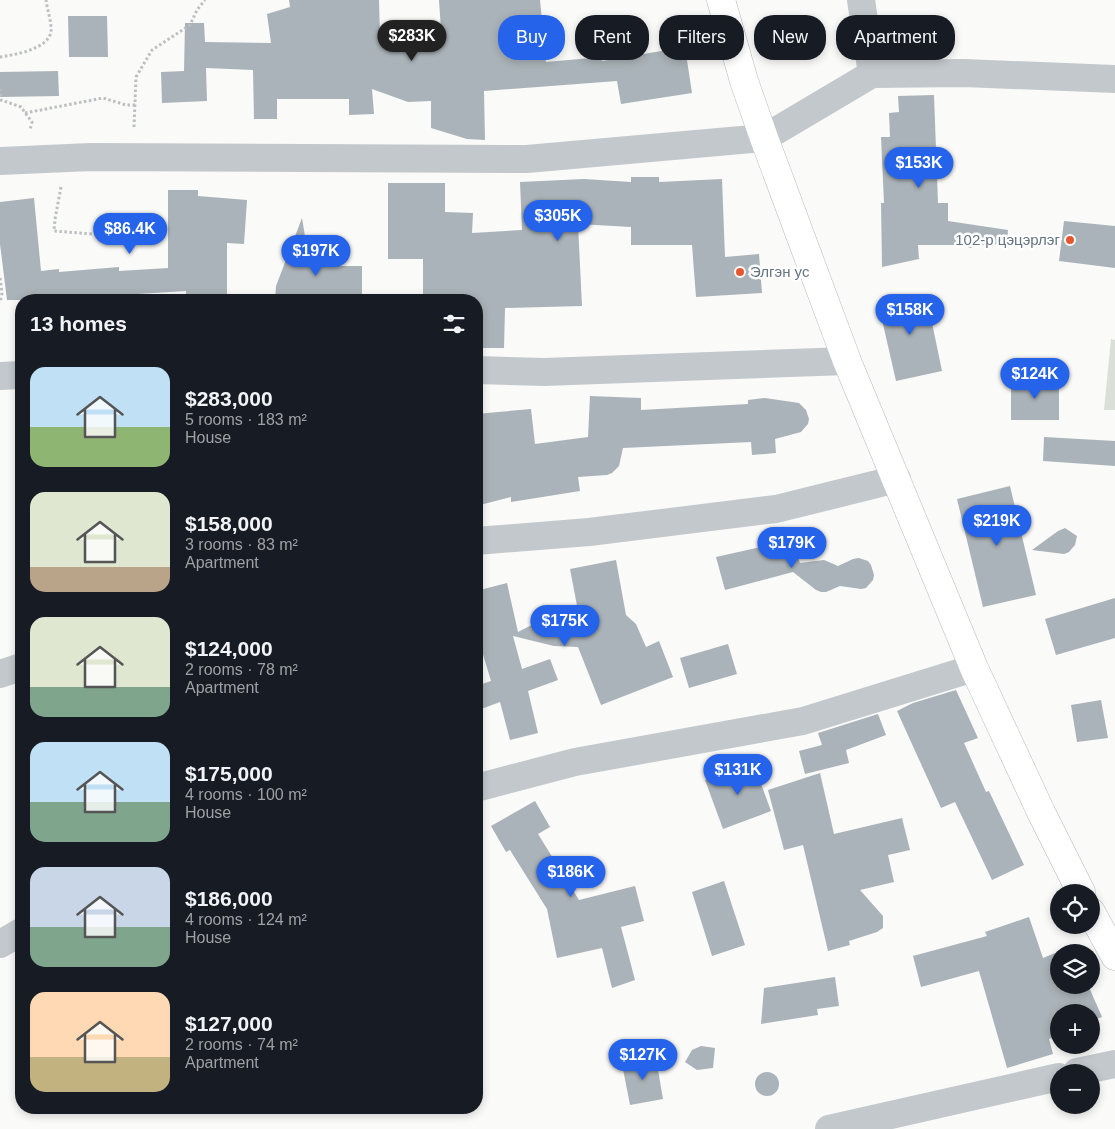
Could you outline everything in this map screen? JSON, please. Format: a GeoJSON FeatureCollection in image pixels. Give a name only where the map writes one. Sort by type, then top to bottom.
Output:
{"type":"FeatureCollection","features":[{"type":"Feature","properties":{"kind":"main road"},"geometry":{"type":"LineString","coordinates":[[721,0],[744,81],[847,361],[974,668],[1041,812],[1077,884]]}},
{"type":"Feature","properties":{"kind":"main road"},"geometry":{"type":"LineString","coordinates":[[1100,928],[1115,956]]}},
{"type":"Feature","properties":{"kind":"street"},"geometry":{"type":"LineString","coordinates":[[861,0],[872,74]]}},
{"type":"Feature","properties":{"kind":"street"},"geometry":{"type":"LineString","coordinates":[[0,161],[134,157],[527,159],[764,138],[872,74],[964,72],[1115,79]]}},
{"type":"Feature","properties":{"kind":"street"},"geometry":{"type":"LineString","coordinates":[[483,370],[544,372],[847,361]]}},
{"type":"Feature","properties":{"kind":"street"},"geometry":{"type":"LineString","coordinates":[[0,376],[15,375]]}},
{"type":"Feature","properties":{"kind":"street"},"geometry":{"type":"LineString","coordinates":[[483,540],[589,532],[776,509],[897,479]]}},
{"type":"Feature","properties":{"kind":"street"},"geometry":{"type":"LineString","coordinates":[[483,786],[575,762],[803,721],[974,668]]}},
{"type":"Feature","properties":{"kind":"street"},"geometry":{"type":"LineString","coordinates":[[0,674],[15,669]]}},
{"type":"Feature","properties":{"kind":"street"},"geometry":{"type":"LineString","coordinates":[[0,944],[15,935]]}},
{"type":"Feature","properties":{"kind":"street"},"geometry":{"type":"LineString","coordinates":[[1100,1067],[1115,1064]]}},
{"type":"Feature","properties":{"kind":"street"},"geometry":{"type":"LineString","coordinates":[[829,1129],[1050,1079]]}},
{"type":"Feature","properties":{"kind":"path"},"geometry":{"type":"LineString","coordinates":[[0,58],[19,55],[45,42],[50,32],[46,0]]}},
{"type":"Feature","properties":{"kind":"path"},"geometry":{"type":"LineString","coordinates":[[134,157],[136,77],[152,50],[190,25],[197,10],[205,0]]}},
{"type":"Feature","properties":{"kind":"path"},"geometry":{"type":"LineString","coordinates":[[0,89],[1,100],[21,107]]}},
{"type":"Feature","properties":{"kind":"path"},"geometry":{"type":"LineString","coordinates":[[25,113],[103,98],[135,105]]}},
{"type":"Feature","properties":{"kind":"path"},"geometry":{"type":"LineString","coordinates":[[59,158],[61,187],[54,219],[54,231],[92,234],[119,232],[137,238]]}},
{"type":"Feature","properties":{"kind":"path"},"geometry":{"type":"LineString","coordinates":[[0,278],[2,293],[0,303]]}},
{"type":"Feature","properties":{"kind":"shaded area"},"geometry":{"type":"Polygon","coordinates":[[[1111,339],[1115,340],[1115,410],[1104,410],[1111,339]]]}},
{"type":"Feature","properties":{"kind":"building"},"geometry":{"type":"Polygon","coordinates":[[[289,0],[379,0],[380,36],[442,45],[439,0],[540,0],[541,15],[498,15],[498,60],[546,60],[546,62],[575,59],[649,60],[649,53],[659,51],[659,60],[687,60],[692,93],[621,104],[617,81],[484,91],[485,140],[467,139],[431,128],[431,101],[408,102],[372,89],[374,114],[349,115],[349,99],[277,99],[277,119],[254,119],[253,70],[206,68],[207,101],[162,103],[161,72],[184,71],[185,23],[204,23],[205,42],[271,43],[267,14],[290,7],[289,0]]]}},
{"type":"Feature","properties":{"kind":"building"},"geometry":{"type":"Polygon","coordinates":[[[68,16],[107,16],[108,57],[69,57],[68,16]]]}},
{"type":"Feature","properties":{"kind":"building"},"geometry":{"type":"Polygon","coordinates":[[[58,71],[59,96],[0,97],[0,72],[58,71]]]}},
{"type":"Feature","properties":{"kind":"building"},"geometry":{"type":"Polygon","coordinates":[[[934,95],[938,203],[948,203],[948,221],[1008,230],[1007,244],[975,245],[971,248],[958,245],[918,245],[919,259],[882,267],[881,203],[884,203],[881,137],[890,137],[889,113],[899,112],[898,96],[934,95]]]}},
{"type":"Feature","properties":{"kind":"building"},"geometry":{"type":"Polygon","coordinates":[[[631,177],[659,177],[659,182],[722,179],[725,257],[759,254],[762,293],[696,297],[692,245],[631,245],[631,227],[578,224],[582,306],[505,308],[504,348],[483,348],[483,294],[423,294],[423,259],[388,259],[388,183],[445,183],[445,212],[473,213],[472,233],[522,230],[520,182],[584,179],[631,182],[631,177]]]}},
{"type":"Feature","properties":{"kind":"building"},"geometry":{"type":"Polygon","coordinates":[[[168,190],[198,190],[198,196],[247,200],[244,244],[227,243],[227,294],[186,294],[186,291],[137,294],[15,294],[15,300],[7,300],[0,244],[0,202],[34,198],[41,271],[59,269],[59,272],[119,267],[119,271],[168,268],[168,190]]]}},
{"type":"Feature","properties":{"kind":"building"},"geometry":{"type":"Polygon","coordinates":[[[302,218],[310,266],[362,266],[362,294],[275,294],[276,286],[302,218]]]}},
{"type":"Feature","properties":{"kind":"building"},"geometry":{"type":"Polygon","coordinates":[[[1064,221],[1115,226],[1115,268],[1059,261],[1064,221]]]}},
{"type":"Feature","properties":{"kind":"building"},"geometry":{"type":"Polygon","coordinates":[[[926,294],[942,371],[896,381],[883,324],[882,296],[926,294]]]}},
{"type":"Feature","properties":{"kind":"building"},"geometry":{"type":"Polygon","coordinates":[[[1011,380],[1059,380],[1059,420],[1011,420],[1011,380]]]}},
{"type":"Feature","properties":{"kind":"building"},"geometry":{"type":"Polygon","coordinates":[[[590,396],[641,398],[641,410],[748,404],[748,400],[765,398],[799,403],[806,410],[809,419],[808,424],[801,432],[775,439],[776,453],[752,455],[751,442],[623,448],[619,466],[612,473],[578,477],[580,491],[511,502],[511,497],[483,504],[483,413],[531,409],[535,444],[588,437],[590,396]]]}},
{"type":"Feature","properties":{"kind":"building"},"geometry":{"type":"Polygon","coordinates":[[[1044,437],[1115,441],[1115,466],[1043,461],[1044,437]]]}},
{"type":"Feature","properties":{"kind":"building"},"geometry":{"type":"Polygon","coordinates":[[[1010,486],[1036,595],[983,607],[957,499],[1010,486]]]}},
{"type":"Feature","properties":{"kind":"building"},"geometry":{"type":"Polygon","coordinates":[[[1065,528],[1077,536],[1075,545],[1069,552],[1064,554],[1032,550],[1058,531],[1065,528]]]}},
{"type":"Feature","properties":{"kind":"building"},"geometry":{"type":"Polygon","coordinates":[[[792,540],[800,563],[824,560],[838,566],[859,558],[868,561],[871,565],[874,575],[873,580],[866,588],[840,586],[826,592],[821,592],[793,572],[725,590],[716,557],[770,545],[771,548],[792,540]]]}},
{"type":"Feature","properties":{"kind":"building"},"geometry":{"type":"Polygon","coordinates":[[[616,560],[626,615],[636,624],[646,647],[659,641],[673,677],[601,705],[578,647],[554,646],[513,636],[522,669],[550,659],[558,680],[528,691],[538,733],[510,740],[500,702],[483,708],[483,684],[491,681],[483,654],[483,589],[507,583],[518,632],[551,615],[578,611],[570,569],[616,560]]]}},
{"type":"Feature","properties":{"kind":"building"},"geometry":{"type":"Polygon","coordinates":[[[1115,598],[1115,638],[1056,655],[1045,619],[1115,598]]]}},
{"type":"Feature","properties":{"kind":"building"},"geometry":{"type":"Polygon","coordinates":[[[728,644],[737,674],[689,688],[680,658],[728,644]]]}},
{"type":"Feature","properties":{"kind":"building"},"geometry":{"type":"Polygon","coordinates":[[[956,690],[978,738],[964,743],[986,792],[989,791],[1024,865],[992,880],[955,802],[941,808],[897,711],[913,703],[956,690]]]}},
{"type":"Feature","properties":{"kind":"building"},"geometry":{"type":"Polygon","coordinates":[[[1101,700],[1108,738],[1077,742],[1071,705],[1101,700]]]}},
{"type":"Feature","properties":{"kind":"building"},"geometry":{"type":"Polygon","coordinates":[[[878,714],[886,735],[846,750],[849,763],[805,774],[799,751],[822,745],[818,733],[878,714]]]}},
{"type":"Feature","properties":{"kind":"building"},"geometry":{"type":"Polygon","coordinates":[[[753,762],[771,811],[723,829],[705,780],[753,762]]]}},
{"type":"Feature","properties":{"kind":"building"},"geometry":{"type":"Polygon","coordinates":[[[820,773],[834,834],[902,818],[910,850],[888,855],[894,882],[860,890],[883,916],[883,928],[877,932],[849,941],[850,945],[828,951],[803,845],[784,850],[768,790],[820,773]]]}},
{"type":"Feature","properties":{"kind":"building"},"geometry":{"type":"Polygon","coordinates":[[[535,801],[550,827],[538,834],[579,900],[635,886],[644,921],[621,927],[635,980],[612,988],[602,948],[557,958],[547,909],[510,850],[506,852],[491,826],[535,801]]]}},
{"type":"Feature","properties":{"kind":"building"},"geometry":{"type":"Polygon","coordinates":[[[724,881],[745,945],[712,956],[692,892],[724,881]]]}},
{"type":"Feature","properties":{"kind":"building"},"geometry":{"type":"Polygon","coordinates":[[[1029,917],[1043,958],[1050,955],[1050,994],[1092,994],[1096,1004],[1050,1004],[1049,1039],[1050,1054],[1053,1054],[1007,1068],[979,971],[921,987],[913,956],[987,936],[985,932],[1029,917]]]}},
{"type":"Feature","properties":{"kind":"building"},"geometry":{"type":"Polygon","coordinates":[[[835,977],[839,1006],[817,1009],[818,1015],[761,1024],[764,988],[835,977]]]}},
{"type":"Feature","properties":{"kind":"building"},"geometry":{"type":"Polygon","coordinates":[[[701,1046],[715,1048],[713,1068],[697,1070],[685,1062],[692,1050],[701,1046]]]}},
{"type":"Feature","properties":{"kind":"building"},"geometry":{"type":"Polygon","coordinates":[[[656,1058],[663,1099],[630,1105],[622,1064],[656,1058]]]}},
{"type":"Feature","properties":{"kind":"building"},"geometry":{"type":"Polygon","coordinates":[[[767,1072],[776,1075],[779,1084],[776,1093],[767,1096],[758,1093],[755,1084],[758,1075],[767,1072]]]}},
{"type":"Feature","properties":{"kind":"place","name":"102-р цэцэрлэг"},"geometry":{"type":"Point","coordinates":[1070,240]}},
{"type":"Feature","properties":{"kind":"place","name":"Элгэн ус"},"geometry":{"type":"Point","coordinates":[740,272]}}]}
